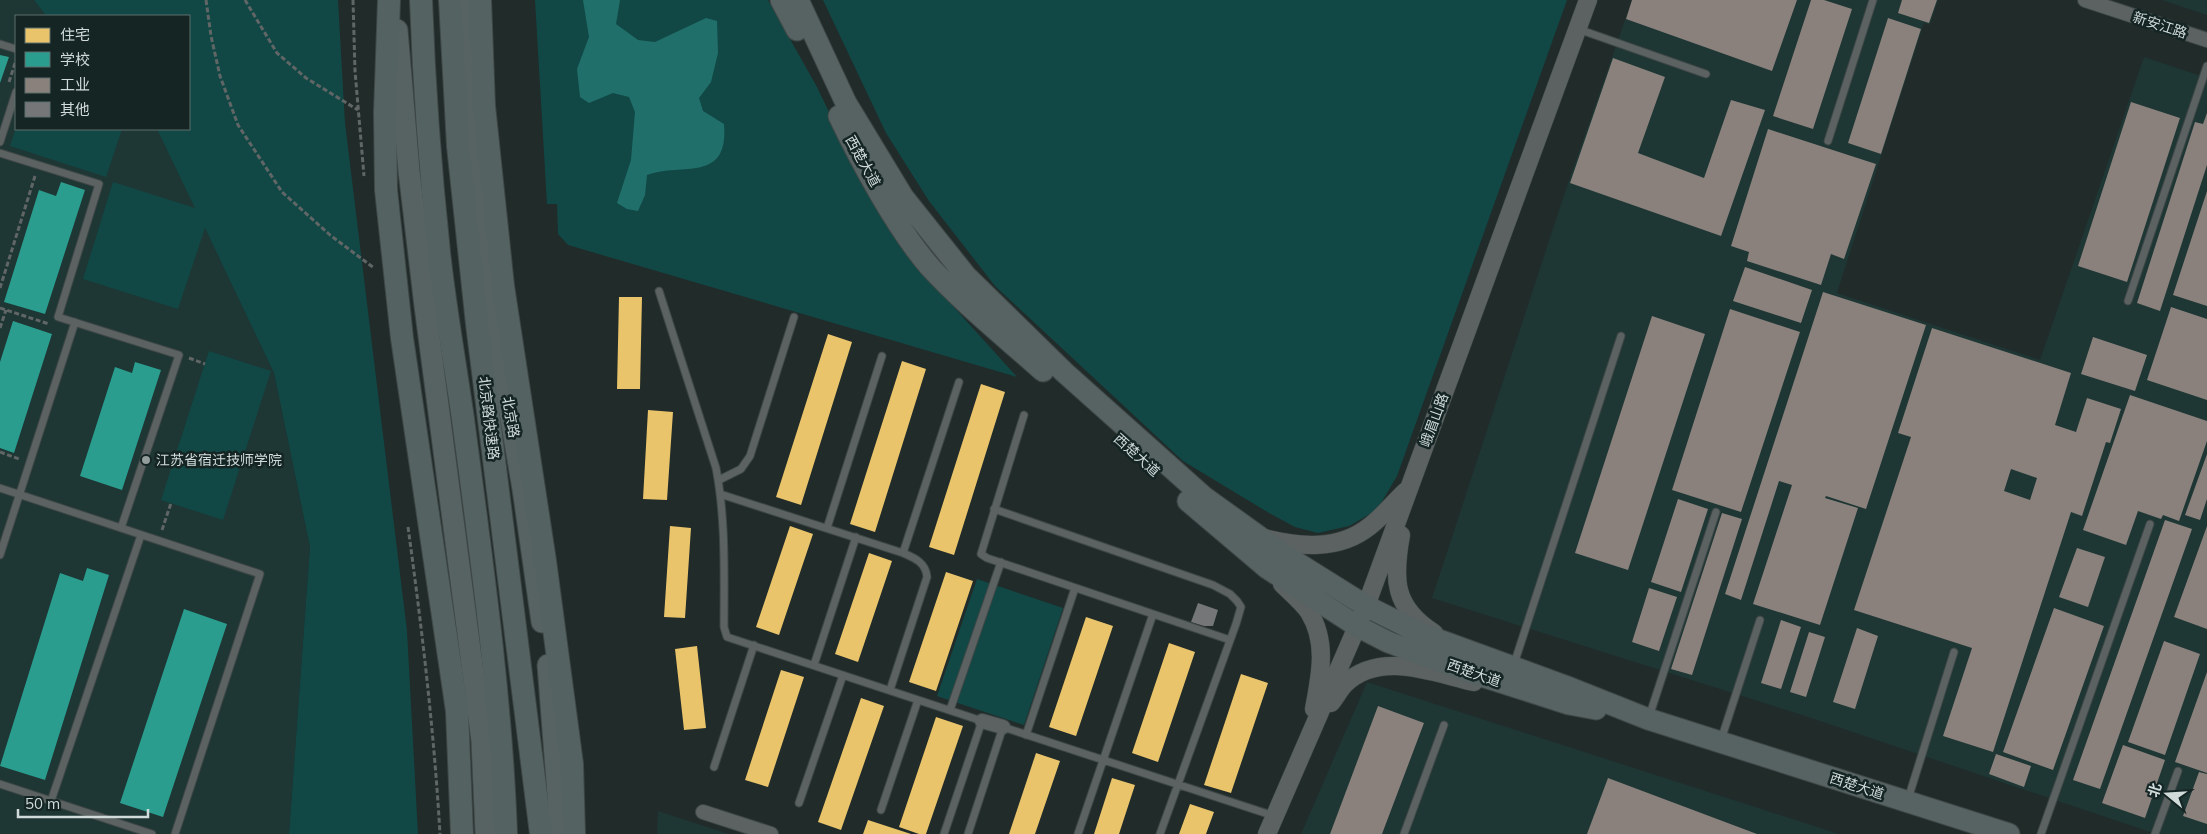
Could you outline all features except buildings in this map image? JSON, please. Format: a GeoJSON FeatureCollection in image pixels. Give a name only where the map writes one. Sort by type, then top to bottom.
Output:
{"type":"FeatureCollection","features":[{"type":"Feature","properties":{"kind":"highway"},"geometry":{"type":"LineString","coordinates":[[387,0],[386,190],[402,338],[457,712],[462,834]]}},
{"type":"Feature","properties":{"kind":"highway","name":"北京路快速路"},"geometry":{"type":"LineString","coordinates":[[421,0],[424,82],[440,254],[491,651],[506,834]]}},
{"type":"Feature","properties":{"kind":"highway","name":"北京路快速路"},"geometry":{"type":"LineString","coordinates":[[450,0],[458,146],[477,324],[541,834]]}},
{"type":"Feature","properties":{"kind":"highway"},"geometry":{"type":"LineString","coordinates":[[477,2],[484,106],[504,286],[545,561],[572,764],[574,834]]}},
{"type":"Feature","properties":{"kind":"main road"},"geometry":{"type":"LineString","coordinates":[[396,0],[399,70],[410,180],[482,741],[486,834]]}},
{"type":"Feature","properties":{"kind":"main road","name":"西楚大道"},"geometry":{"type":"LineString","coordinates":[[782,0],[842,124],[870,175],[900,224],[929,265],[952,289],[1192,505],[1267,568],[1357,626],[1388,642],[1569,704],[1648,719]]}},
{"type":"Feature","properties":{"kind":"main road","name":"西楚大道"},"geometry":{"type":"LineString","coordinates":[[798,0],[846,103],[903,197],[966,276],[1064,372],[1204,497],[1259,536],[1366,606],[1394,621],[1648,719],[2009,834]]}},
{"type":"Feature","properties":{"kind":"main road","name":"北京路"},"geometry":{"type":"LineString","coordinates":[[477,2],[482,256],[523,488],[550,679],[561,834]]}},
{"type":"Feature","properties":{"kind":"street","name":"峨眉山路"},"geometry":{"type":"LineString","coordinates":[[1267,834],[1366,606],[1588,0]]}},
{"type":"Feature","properties":{"kind":"street","name":"新安江路"},"geometry":{"type":"LineString","coordinates":[[2085,0],[2207,40]]}},
{"type":"Feature","properties":{"kind":"street"},"geometry":{"type":"LineString","coordinates":[[1259,536],[1288,544],[1316,545],[1337,543],[1352,538],[1371,526],[1410,487]]}},
{"type":"Feature","properties":{"kind":"street"},"geometry":{"type":"LineString","coordinates":[[1410,487],[1396,560],[1396,582],[1399,597],[1408,611],[1421,625],[1452,644]]}},
{"type":"Feature","properties":{"kind":"street"},"geometry":{"type":"LineString","coordinates":[[1267,568],[1308,610],[1317,627],[1322,661],[1310,734]]}},
{"type":"Feature","properties":{"kind":"street"},"geometry":{"type":"LineString","coordinates":[[1310,734],[1344,685],[1365,670],[1379,667],[1402,665],[1569,704]]}},
{"type":"Feature","properties":{"kind":"street"},"geometry":{"type":"LineString","coordinates":[[982,721],[1004,728]]}},
{"type":"Feature","properties":{"kind":"street"},"geometry":{"type":"LineString","coordinates":[[702,812],[771,834]]}},
{"type":"Feature","properties":{"kind":"lane"},"geometry":{"type":"LineString","coordinates":[[1828,141],[1873,0]]}},
{"type":"Feature","properties":{"kind":"lane"},"geometry":{"type":"LineString","coordinates":[[1577,29],[1706,74]]}},
{"type":"Feature","properties":{"kind":"lane"},"geometry":{"type":"LineString","coordinates":[[0,44],[15,50]]}},
{"type":"Feature","properties":{"kind":"lane"},"geometry":{"type":"LineString","coordinates":[[2128,300],[2207,66]]}},
{"type":"Feature","properties":{"kind":"lane"},"geometry":{"type":"LineString","coordinates":[[0,142],[15,95]]}},
{"type":"Feature","properties":{"kind":"lane"},"geometry":{"type":"LineString","coordinates":[[0,153],[99,184],[58,317],[179,355],[121,528]]}},
{"type":"Feature","properties":{"kind":"lane"},"geometry":{"type":"LineString","coordinates":[[659,292],[719,480],[724,545],[724,627],[728,636],[982,721],[944,834]]}},
{"type":"Feature","properties":{"kind":"lane"},"geometry":{"type":"LineString","coordinates":[[719,480],[741,469],[750,456],[794,318]]}},
{"type":"Feature","properties":{"kind":"lane"},"geometry":{"type":"LineString","coordinates":[[0,555],[75,322]]}},
{"type":"Feature","properties":{"kind":"lane"},"geometry":{"type":"LineString","coordinates":[[1513,667],[1621,336]]}},
{"type":"Feature","properties":{"kind":"lane"},"geometry":{"type":"LineString","coordinates":[[827,528],[882,356]]}},
{"type":"Feature","properties":{"kind":"lane"},"geometry":{"type":"LineString","coordinates":[[903,553],[959,382]]}},
{"type":"Feature","properties":{"kind":"lane"},"geometry":{"type":"LineString","coordinates":[[1024,415],[981,554],[987,558],[1230,640]]}},
{"type":"Feature","properties":{"kind":"lane"},"geometry":{"type":"LineString","coordinates":[[0,488],[260,574],[175,834]]}},
{"type":"Feature","properties":{"kind":"lane"},"geometry":{"type":"LineString","coordinates":[[720,494],[903,553],[916,559],[926,569],[928,577],[890,690]]}},
{"type":"Feature","properties":{"kind":"lane"},"geometry":{"type":"LineString","coordinates":[[994,509],[1220,588],[1238,601],[1241,607],[1230,640],[1160,834]]}},
{"type":"Feature","properties":{"kind":"lane"},"geometry":{"type":"LineString","coordinates":[[1648,719],[1716,512]]}},
{"type":"Feature","properties":{"kind":"lane"},"geometry":{"type":"LineString","coordinates":[[2041,834],[2150,524]]}},
{"type":"Feature","properties":{"kind":"lane"},"geometry":{"type":"LineString","coordinates":[[51,801],[141,534]]}},
{"type":"Feature","properties":{"kind":"lane"},"geometry":{"type":"LineString","coordinates":[[814,665],[856,537]]}},
{"type":"Feature","properties":{"kind":"lane"},"geometry":{"type":"LineString","coordinates":[[950,710],[1001,562]]}},
{"type":"Feature","properties":{"kind":"lane"},"geometry":{"type":"LineString","coordinates":[[1026,735],[1075,588]]}},
{"type":"Feature","properties":{"kind":"lane"},"geometry":{"type":"LineString","coordinates":[[1078,834],[1154,614]]}},
{"type":"Feature","properties":{"kind":"lane"},"geometry":{"type":"LineString","coordinates":[[1720,743],[1760,620]]}},
{"type":"Feature","properties":{"kind":"lane"},"geometry":{"type":"LineString","coordinates":[[714,767],[754,645]]}},
{"type":"Feature","properties":{"kind":"lane"},"geometry":{"type":"LineString","coordinates":[[1907,802],[1954,652]]}},
{"type":"Feature","properties":{"kind":"lane"},"geometry":{"type":"LineString","coordinates":[[799,803],[843,675]]}},
{"type":"Feature","properties":{"kind":"lane"},"geometry":{"type":"LineString","coordinates":[[881,810],[918,700]]}},
{"type":"Feature","properties":{"kind":"lane"},"geometry":{"type":"LineString","coordinates":[[1404,834],[1444,725]]}},
{"type":"Feature","properties":{"kind":"lane"},"geometry":{"type":"LineString","coordinates":[[968,834],[1004,728],[1274,816]]}},
{"type":"Feature","properties":{"kind":"lane"},"geometry":{"type":"LineString","coordinates":[[2156,834],[2178,771]]}},
{"type":"Feature","properties":{"kind":"lane"},"geometry":{"type":"LineString","coordinates":[[0,784],[152,834]]}},
{"type":"Feature","properties":{"kind":"path"},"geometry":{"type":"LineString","coordinates":[[206,0],[211,36],[220,76],[238,125],[282,192],[330,235],[374,268]]}},
{"type":"Feature","properties":{"kind":"path"},"geometry":{"type":"LineString","coordinates":[[245,0],[277,53],[306,78],[358,111]]}},
{"type":"Feature","properties":{"kind":"path"},"geometry":{"type":"LineString","coordinates":[[0,288],[35,175],[44,178]]}},
{"type":"Feature","properties":{"kind":"path"},"geometry":{"type":"LineString","coordinates":[[0,308],[72,331]]}},
{"type":"Feature","properties":{"kind":"path"},"geometry":{"type":"LineString","coordinates":[[0,328],[6,310]]}},
{"type":"Feature","properties":{"kind":"path"},"geometry":{"type":"LineString","coordinates":[[159,540],[171,503]]}},
{"type":"Feature","properties":{"kind":"shaded area","name":"江苏省宿迁技师学院"},"geometry":{"type":"Polygon","coordinates":[[[0,0],[34,0],[45,15],[15,15],[15,130],[159,130],[274,373],[310,547],[289,834],[0,834],[0,0]]]}},
{"type":"Feature","properties":{"kind":"shaded area"},"geometry":{"type":"Polygon","coordinates":[[[34,0],[338,0],[345,123],[407,631],[418,834],[289,834],[310,547],[274,373],[205,228],[178,309],[83,279],[113,182],[195,208],[157,130],[190,130],[190,15],[45,15],[34,0]]]}},
{"type":"Feature","properties":{"kind":"shaded area"},"geometry":{"type":"Polygon","coordinates":[[[535,0],[768,0],[817,87],[860,177],[882,213],[952,305],[1017,377],[568,245],[558,234],[557,204],[547,204],[535,0]]]}},
{"type":"Feature","properties":{"kind":"shaded area"},"geometry":{"type":"Polygon","coordinates":[[[583,0],[620,0],[616,24],[638,40],[655,42],[706,18],[717,21],[718,53],[711,82],[699,98],[703,111],[724,124],[724,143],[719,155],[711,163],[701,167],[647,175],[645,195],[638,211],[627,209],[617,203],[631,160],[635,112],[629,97],[613,93],[589,103],[580,97],[577,69],[589,37],[583,0]]]}},
{"type":"Feature","properties":{"kind":"shaded area"},"geometry":{"type":"Polygon","coordinates":[[[823,0],[1567,0],[1397,476],[1377,510],[1349,526],[1318,533],[1295,527],[1183,461],[995,286],[929,201],[886,133],[823,0]]]}},
{"type":"Feature","properties":{"kind":"shaded area"},"geometry":{"type":"Polygon","coordinates":[[[1632,0],[1938,0],[1930,25],[1924,23],[1837,293],[2040,360],[2144,57],[2207,78],[2207,834],[2156,834],[1802,715],[1432,598],[1564,195],[1632,0]]]}},
{"type":"Feature","properties":{"kind":"shaded area"},"geometry":{"type":"Polygon","coordinates":[[[2162,0],[2207,0],[2207,15],[2162,0]]]}},
{"type":"Feature","properties":{"kind":"shaded area"},"geometry":{"type":"Polygon","coordinates":[[[15,130],[122,130],[106,177],[10,146],[15,130]]]}},
{"type":"Feature","properties":{"kind":"shaded area"},"geometry":{"type":"Polygon","coordinates":[[[209,351],[271,371],[223,520],[161,500],[209,351]]]}},
{"type":"Feature","properties":{"kind":"shaded area"},"geometry":{"type":"Polygon","coordinates":[[[977,579],[1063,608],[1024,725],[937,696],[977,579]]]}},
{"type":"Feature","properties":{"kind":"shaded area"},"geometry":{"type":"Polygon","coordinates":[[[1367,682],[1839,834],[1301,834],[1367,682]]]}},
{"type":"Feature","properties":{"kind":"shaded area"},"geometry":{"type":"Polygon","coordinates":[[[658,811],[729,834],[657,834],[658,811]]]}},
{"type":"Feature","properties":{"kind":"place","name":"江苏省宿迁技师学院"},"geometry":{"type":"Point","coordinates":[146,460]}}]}
